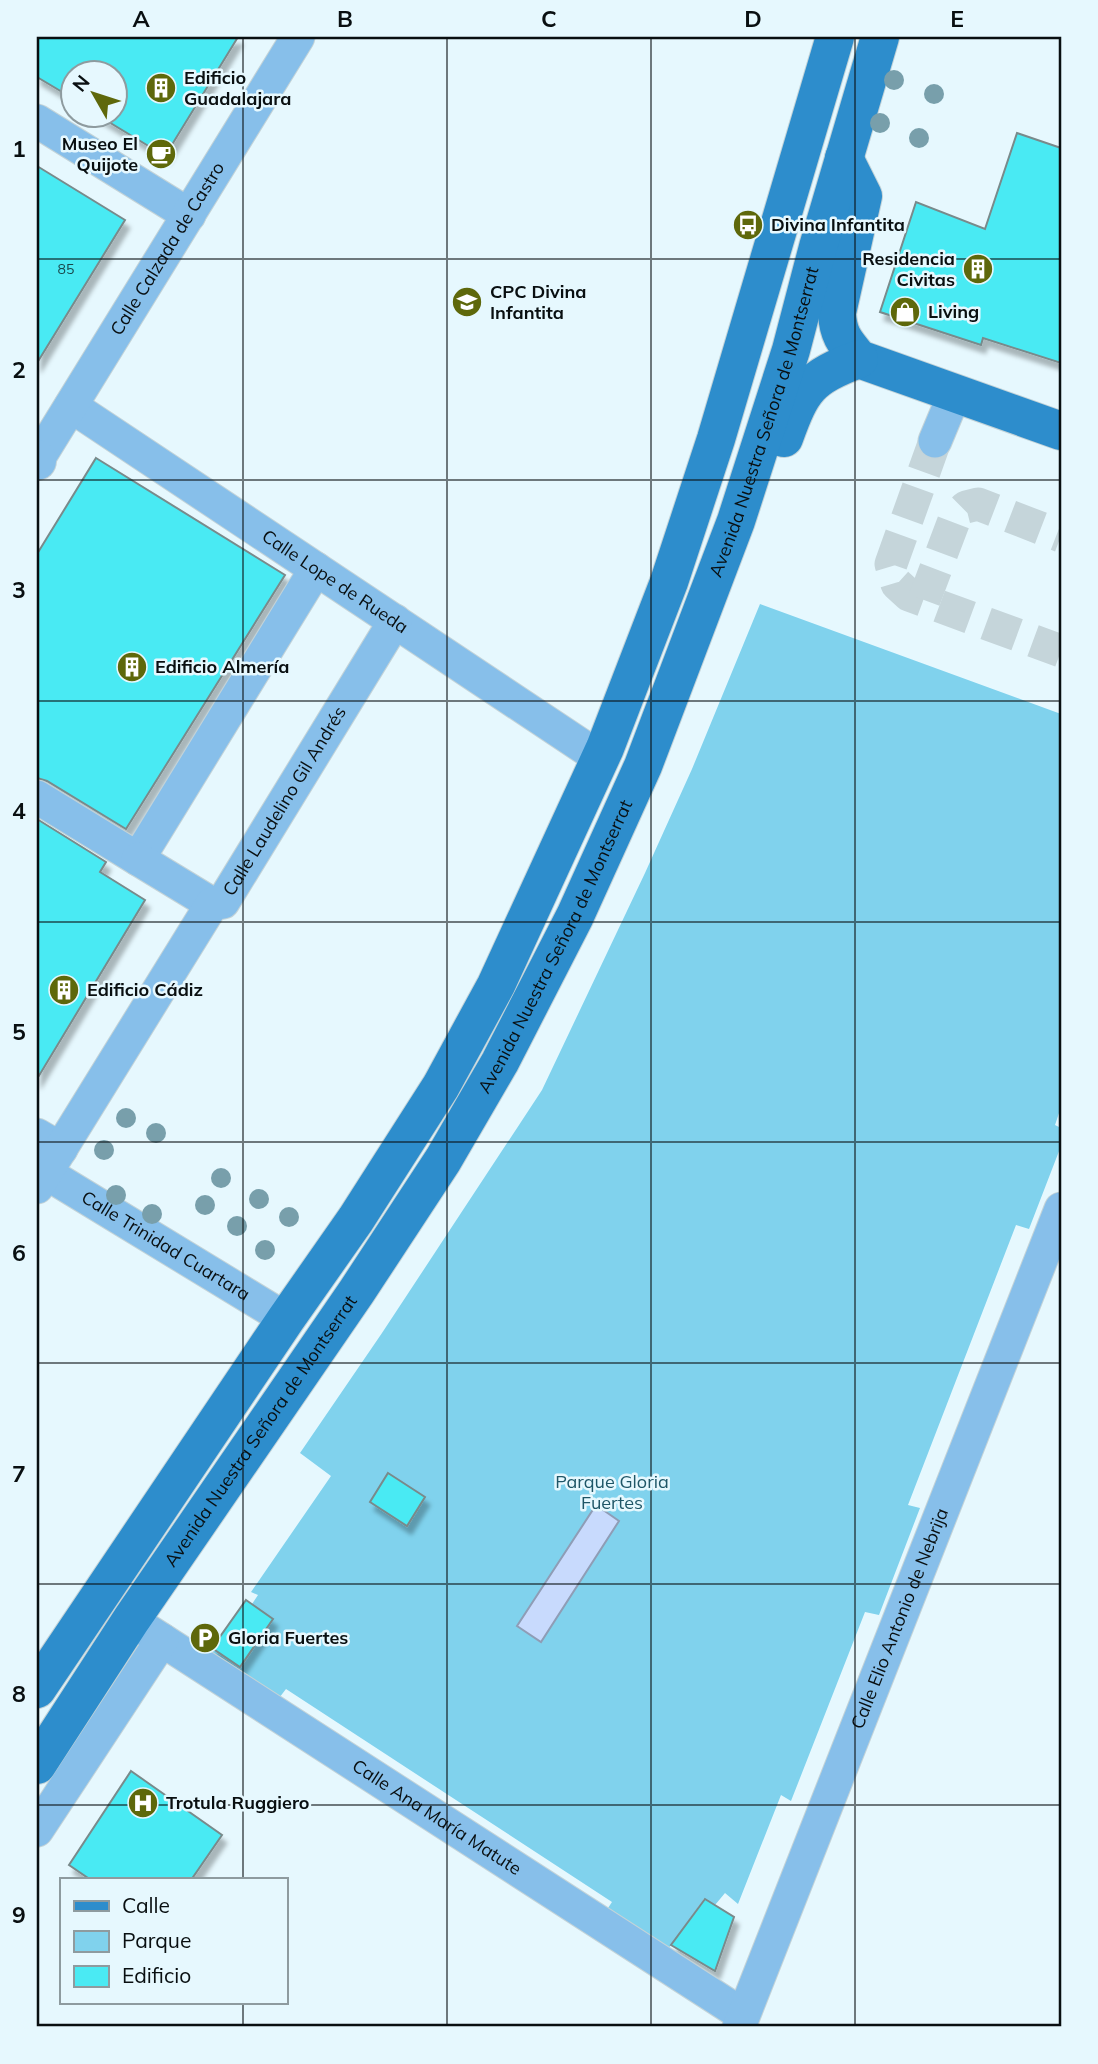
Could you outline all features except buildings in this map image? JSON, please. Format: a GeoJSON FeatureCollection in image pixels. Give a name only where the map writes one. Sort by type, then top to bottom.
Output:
{"type":"FeatureCollection","features":[{"type":"Feature","properties":{"kind":"main road","name":"Avenida Nuestra Señora de Montserrat"},"geometry":{"type":"LineString","coordinates":[[37,1689],[398,1155],[496,985],[600,758],[669,582],[716,439],[835,37]]}},
{"type":"Feature","properties":{"kind":"main road","name":"Avenida Nuestra Señora de Montserrat"},"geometry":{"type":"LineString","coordinates":[[37,1765],[146,1630],[443,1160],[488,1084],[575,916],[643,766],[736,521],[791,351],[880,37]]}},
{"type":"Feature","properties":{"kind":"main road"},"geometry":{"type":"LineString","coordinates":[[844,158],[863,196],[837,313],[838,328],[859,359],[1061,431]]}},
{"type":"Feature","properties":{"kind":"main road"},"geometry":{"type":"LineString","coordinates":[[736,521],[760,504],[793,411],[803,393],[817,379],[859,359]]}},
{"type":"Feature","properties":{"kind":"street","name":"Calle Calzada de Castro"},"geometry":{"type":"LineString","coordinates":[[37,460],[299,37]]}},
{"type":"Feature","properties":{"kind":"street"},"geometry":{"type":"LineString","coordinates":[[37,121],[189,215]]}},
{"type":"Feature","properties":{"kind":"street"},"geometry":{"type":"LineString","coordinates":[[935,441],[955,393]]}},
{"type":"Feature","properties":{"kind":"street","name":"Calle Lope de Rueda"},"geometry":{"type":"LineString","coordinates":[[71,406],[600,758]]}},
{"type":"Feature","properties":{"kind":"street"},"geometry":{"type":"LineString","coordinates":[[138,859],[316,569]]}},
{"type":"Feature","properties":{"kind":"street","name":"Calle Laudelino Gil Andrés"},"geometry":{"type":"LineString","coordinates":[[45,1161],[212,904],[223,902],[395,621]]}},
{"type":"Feature","properties":{"kind":"street"},"geometry":{"type":"LineString","coordinates":[[37,797],[212,904]]}},
{"type":"Feature","properties":{"kind":"street","name":"Calle Trinidad Cuartara"},"geometry":{"type":"LineString","coordinates":[[45,1161],[286,1319]]}},
{"type":"Feature","properties":{"kind":"street","name":"Calle Elio Antonio de Nebrija"},"geometry":{"type":"LineString","coordinates":[[741,2021],[1061,1209]]}},
{"type":"Feature","properties":{"kind":"street","name":"Avenida Nuestra Señora de Montserrat"},"geometry":{"type":"LineString","coordinates":[[37,1830],[146,1630]]}},
{"type":"Feature","properties":{"kind":"street","name":"Calle Ana María Matute"},"geometry":{"type":"LineString","coordinates":[[146,1630],[741,2021]]}},
{"type":"Feature","properties":{"kind":"green space","name":"Parque Gloria Fuertes"},"geometry":{"type":"Polygon","coordinates":[[[760,604],[1061,714],[1061,1107],[1055,1125],[1061,1128],[1061,1146],[1029,1229],[1016,1225],[908,1505],[920,1508],[879,1615],[865,1612],[791,1801],[781,1795],[738,1904],[725,1893],[715,1905],[704,1899],[666,1952],[604,1914],[612,1902],[286,1689],[276,1702],[207,1654],[212,1648],[240,1667],[273,1619],[252,1604],[258,1595],[251,1592],[331,1476],[300,1453],[542,1090],[692,769],[760,604]]]}},
{"type":"Feature","properties":{"kind":"shaded area"},"geometry":{"type":"Polygon","coordinates":[[[596,1505],[619,1521],[541,1642],[517,1626],[596,1505]]]}},
{"type":"Feature","properties":{"kind":"tunnel"},"geometry":{"type":"LineString","coordinates":[[935,441],[891,564],[897,584],[909,595],[1061,651]]}},
{"type":"Feature","properties":{"kind":"tunnel"},"geometry":{"type":"LineString","coordinates":[[924,600],[955,518],[966,507],[978,504],[1061,536]]}},
{"type":"Feature","properties":{"kind":"place","name":"Edificio Guadalajara"},"geometry":{"type":"Point","coordinates":[161,88]}},
{"type":"Feature","properties":{"kind":"place","name":"Museo El Quijote"},"geometry":{"type":"Point","coordinates":[161,154]}},
{"type":"Feature","properties":{"kind":"place","name":"Divina Infantita"},"geometry":{"type":"Point","coordinates":[748,225]}},
{"type":"Feature","properties":{"kind":"place","name":"Residencia Civitas"},"geometry":{"type":"Point","coordinates":[978,269]}},
{"type":"Feature","properties":{"kind":"place","name":"CPC Divina Infantita"},"geometry":{"type":"Point","coordinates":[467,302]}},
{"type":"Feature","properties":{"kind":"place","name":"Living"},"geometry":{"type":"Point","coordinates":[905,312]}},
{"type":"Feature","properties":{"kind":"place","name":"Edificio Almería"},"geometry":{"type":"Point","coordinates":[132,667]}},
{"type":"Feature","properties":{"kind":"place","name":"Edificio Cádiz"},"geometry":{"type":"Point","coordinates":[64,990]}},
{"type":"Feature","properties":{"kind":"place","name":"Gloria Fuertes"},"geometry":{"type":"Point","coordinates":[205,1638]}},
{"type":"Feature","properties":{"kind":"place","name":"Trotula Ruggiero"},"geometry":{"type":"Point","coordinates":[143,1803]}}]}
